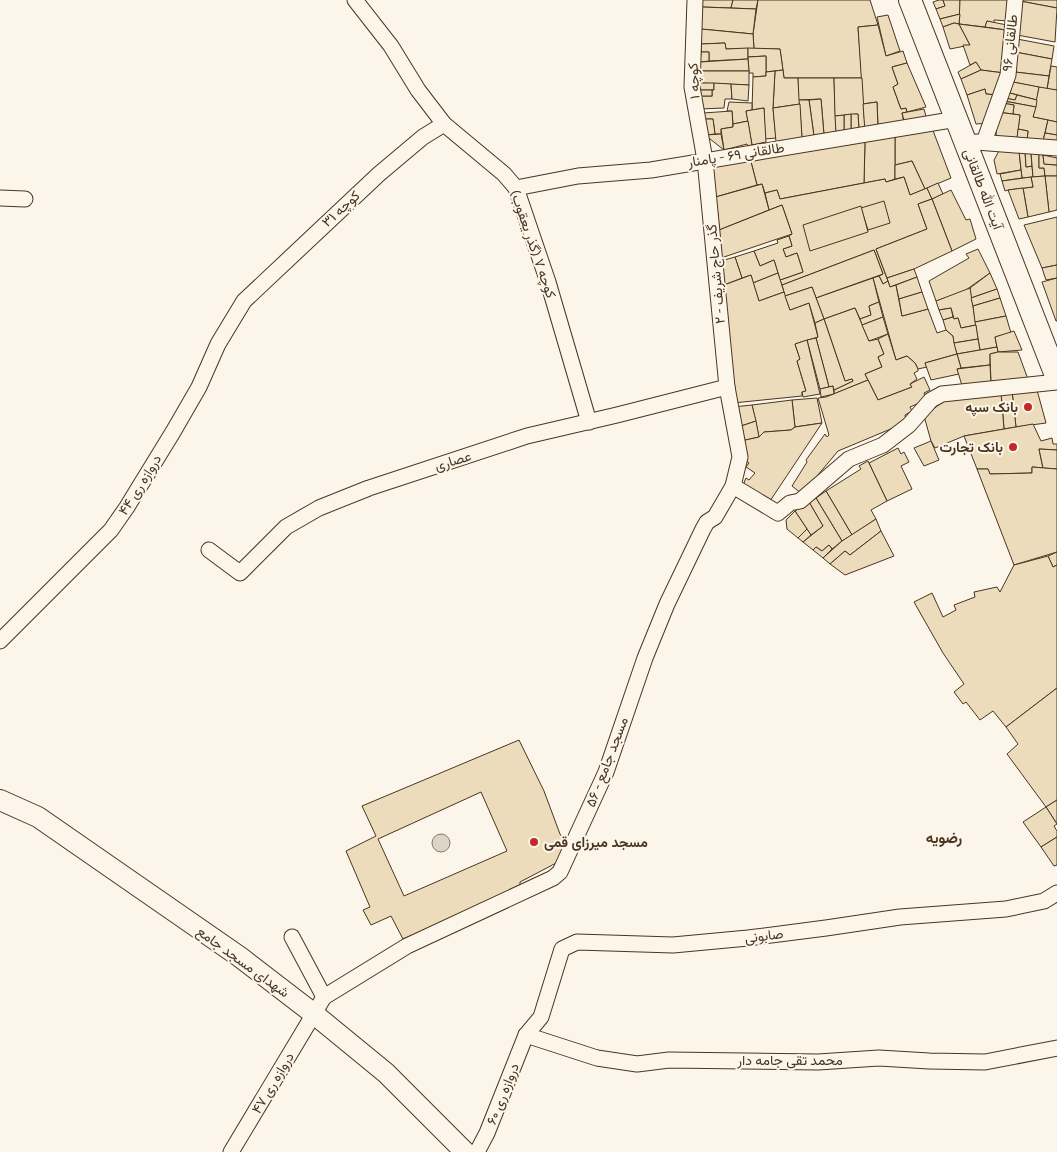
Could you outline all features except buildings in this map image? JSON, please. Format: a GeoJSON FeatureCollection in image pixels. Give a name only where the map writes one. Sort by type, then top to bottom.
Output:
{"type":"FeatureCollection","features":[{"type":"Feature","properties":{"kind":"main road","name":"آیت الله طالقانی"},"geometry":{"type":"LineString","coordinates":[[910,0],[957,120],[975,141],[1057,378]]}},
{"type":"Feature","properties":{"kind":"main road","name":"شهدای مسجد جامع"},"geometry":{"type":"LineString","coordinates":[[0,800],[38,817],[240,957],[386,1073],[465,1152]]}},
{"type":"Feature","properties":{"kind":"street","name":"کوچه ۷ (گذر یعقوب)"},"geometry":{"type":"LineString","coordinates":[[355,0],[392,46],[418,90],[444,124],[504,174],[516,188],[548,282],[589,422]]}},
{"type":"Feature","properties":{"kind":"street","name":"کوچه ۱"},"geometry":{"type":"LineString","coordinates":[[695,0],[692,87],[705,160]]}},
{"type":"Feature","properties":{"kind":"street","name":"طالقانی ۹۶"},"geometry":{"type":"LineString","coordinates":[[975,141],[1008,75],[1015,0]]}},
{"type":"Feature","properties":{"kind":"street","name":"طالقانی ۶۹ - پامنار"},"geometry":{"type":"LineString","coordinates":[[516,188],[578,176],[651,170],[957,120]]}},
{"type":"Feature","properties":{"kind":"street","name":"کوچه ۳۱"},"geometry":{"type":"LineString","coordinates":[[244,301],[379,174],[423,137],[444,124]]}},
{"type":"Feature","properties":{"kind":"street"},"geometry":{"type":"LineString","coordinates":[[975,141],[1057,148]]}},
{"type":"Feature","properties":{"kind":"street","name":"۲ - گذر حاج شریف"},"geometry":{"type":"LineString","coordinates":[[705,160],[727,387]]}},
{"type":"Feature","properties":{"kind":"street"},"geometry":{"type":"LineString","coordinates":[[0,198],[25,199]]}},
{"type":"Feature","properties":{"kind":"street","name":"دروازه ری ۴۴"},"geometry":{"type":"LineString","coordinates":[[0,641],[111,530],[173,432],[199,386],[218,344],[244,301]]}},
{"type":"Feature","properties":{"kind":"street"},"geometry":{"type":"LineString","coordinates":[[733,486],[778,513],[790,502],[800,501],[849,459],[883,445],[908,425],[931,400],[942,394],[1057,382]]}},
{"type":"Feature","properties":{"kind":"street","name":"عصاری"},"geometry":{"type":"LineString","coordinates":[[209,550],[240,573],[286,527],[319,508],[369,488],[527,436],[727,387]]}},
{"type":"Feature","properties":{"kind":"street","name":"۵۶ - مسجد جامع"},"geometry":{"type":"LineString","coordinates":[[314,1014],[324,997],[407,946],[553,878],[560,872],[606,772],[645,658],[666,604],[703,528],[707,522],[715,517],[733,486],[740,457],[727,387]]}},
{"type":"Feature","properties":{"kind":"street","name":"صابونی"},"geometry":{"type":"LineString","coordinates":[[526,1035],[541,1017],[562,949],[577,942],[673,945],[748,938],[900,916],[1006,910],[1044,901],[1057,893]]}},
{"type":"Feature","properties":{"kind":"street"},"geometry":{"type":"LineString","coordinates":[[292,937],[324,997]]}},
{"type":"Feature","properties":{"kind":"street","name":"دروازه ری ۴۷"},"geometry":{"type":"LineString","coordinates":[[231,1152],[314,1014]]}},
{"type":"Feature","properties":{"kind":"street","name":"محمد تقی جامه دار"},"geometry":{"type":"LineString","coordinates":[[526,1035],[597,1058],[637,1064],[669,1060],[818,1062],[879,1058],[929,1062],[985,1062],[1057,1048]]}},
{"type":"Feature","properties":{"kind":"street","name":"دروازه ری ۶۰"},"geometry":{"type":"LineString","coordinates":[[477,1152],[526,1035]]}},
{"type":"Feature","properties":{"kind":"shaded area"},"geometry":{"type":"Polygon","coordinates":[[[441,834],[447,837],[450,843],[447,849],[441,852],[435,849],[432,843],[435,837],[441,834]]]}},
{"type":"Feature","properties":{"kind":"place","name":"بانک سپه"},"geometry":{"type":"Point","coordinates":[1028,407]}},
{"type":"Feature","properties":{"kind":"place","name":"بانک تجارت"},"geometry":{"type":"Point","coordinates":[1013,447]}},
{"type":"Feature","properties":{"kind":"place","name":"مسجد میرزای قمی"},"geometry":{"type":"Point","coordinates":[534,842]}},
{"type":"Feature","properties":{"kind":"district","name":"رضویه"},"geometry":{"type":"Point","coordinates":[944,838]}}]}
